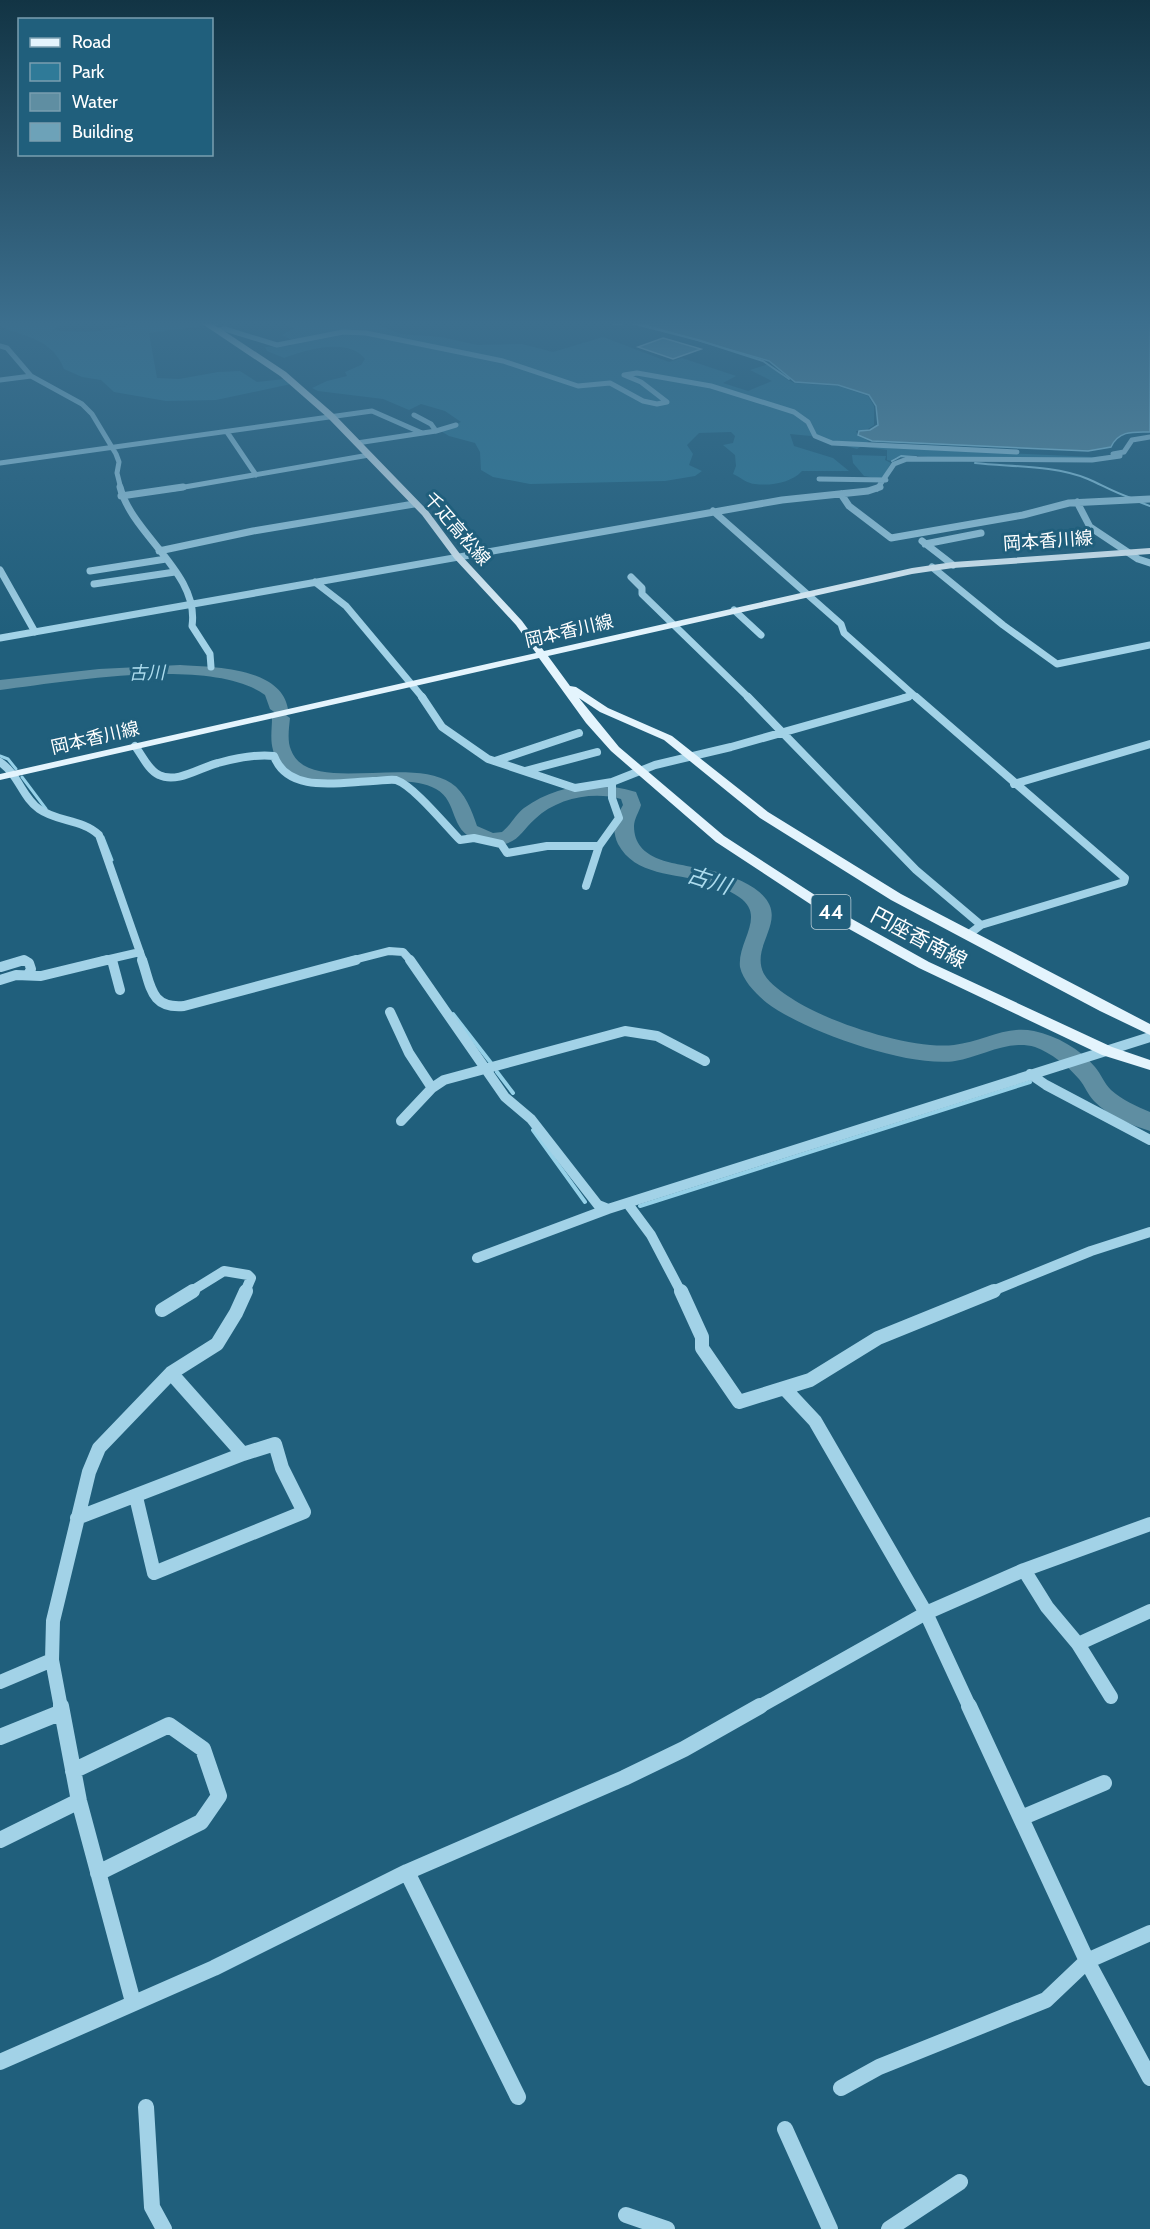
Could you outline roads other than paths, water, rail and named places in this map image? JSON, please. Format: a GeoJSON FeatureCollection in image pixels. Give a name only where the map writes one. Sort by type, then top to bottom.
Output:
{"type":"FeatureCollection","features":[{"type":"Feature","properties":{"kind":"main road","name":"千疋高松線"},"geometry":{"type":"LineString","coordinates":[[340,425],[430,519],[457,556],[519,623],[541,655]]}},
{"type":"Feature","properties":{"kind":"main road","name":"岡本香川線"},"geometry":{"type":"LineString","coordinates":[[0,777],[932,567],[1150,551]]}},
{"type":"Feature","properties":{"kind":"main road","name":"円座香南線"},"geometry":{"type":"LineString","coordinates":[[541,655],[565,684],[590,721],[615,749],[720,839],[847,922],[924,965],[1107,1051],[1150,1065]]}},
{"type":"Feature","properties":{"kind":"main road","name":"円座香南線"},"geometry":{"type":"LineString","coordinates":[[565,684],[604,710],[668,738],[687,756],[764,815],[896,897],[1150,1030]]}},
{"type":"Feature","properties":{"kind":"main road","name":"44"},"geometry":{"type":"LineString","coordinates":[[1063,984],[1150,1019]]}},
{"type":"Feature","properties":{"kind":"street"},"geometry":{"type":"LineString","coordinates":[[98,425],[119,462],[117,473],[122,496],[175,572],[194,612],[192,626],[210,654],[211,668]]}},
{"type":"Feature","properties":{"kind":"street"},"geometry":{"type":"LineString","coordinates":[[0,463],[272,425]]}},
{"type":"Feature","properties":{"kind":"street"},"geometry":{"type":"LineString","coordinates":[[406,425],[422,433]]}},
{"type":"Feature","properties":{"kind":"street"},"geometry":{"type":"LineString","coordinates":[[432,425],[436,431]]}},
{"type":"Feature","properties":{"kind":"street"},"geometry":{"type":"LineString","coordinates":[[357,443],[436,431],[456,425]]}},
{"type":"Feature","properties":{"kind":"street"},"geometry":{"type":"LineString","coordinates":[[810,425],[815,436],[832,443],[1082,455],[1120,453]]}},
{"type":"Feature","properties":{"kind":"street"},"geometry":{"type":"LineString","coordinates":[[227,432],[256,475]]}},
{"type":"Feature","properties":{"kind":"street"},"geometry":{"type":"LineString","coordinates":[[0,638],[713,511],[782,500],[874,490],[885,480],[894,464],[908,459],[1092,460],[1120,456],[1132,440],[1150,437]]}},
{"type":"Feature","properties":{"kind":"street"},"geometry":{"type":"LineString","coordinates":[[122,496],[369,455]]}},
{"type":"Feature","properties":{"kind":"street"},"geometry":{"type":"LineString","coordinates":[[819,479],[885,480]]}},
{"type":"Feature","properties":{"kind":"street"},"geometry":{"type":"LineString","coordinates":[[841,495],[849,506],[891,538],[1023,515],[1039,508],[1077,502],[1150,499]]}},
{"type":"Feature","properties":{"kind":"street"},"geometry":{"type":"LineString","coordinates":[[1077,502],[1090,527],[1138,559],[1150,563]]}},
{"type":"Feature","properties":{"kind":"street"},"geometry":{"type":"LineString","coordinates":[[159,551],[253,531],[414,504]]}},
{"type":"Feature","properties":{"kind":"street"},"geometry":{"type":"LineString","coordinates":[[713,511],[841,624],[844,633],[913,695],[1125,878],[1124,882],[981,925],[968,935]]}},
{"type":"Feature","properties":{"kind":"street"},"geometry":{"type":"LineString","coordinates":[[925,544],[981,533]]}},
{"type":"Feature","properties":{"kind":"street"},"geometry":{"type":"LineString","coordinates":[[912,534],[953,565]]}},
{"type":"Feature","properties":{"kind":"street"},"geometry":{"type":"LineString","coordinates":[[90,571],[165,559]]}},
{"type":"Feature","properties":{"kind":"street"},"geometry":{"type":"LineString","coordinates":[[932,567],[1003,625],[1057,664],[1150,645]]}},
{"type":"Feature","properties":{"kind":"street"},"geometry":{"type":"LineString","coordinates":[[109,568],[114,581]]}},
{"type":"Feature","properties":{"kind":"street"},"geometry":{"type":"LineString","coordinates":[[0,570],[35,632]]}},
{"type":"Feature","properties":{"kind":"street"},"geometry":{"type":"LineString","coordinates":[[94,584],[175,572]]}},
{"type":"Feature","properties":{"kind":"street"},"geometry":{"type":"LineString","coordinates":[[631,577],[642,588],[642,594],[784,734],[902,857],[981,925]]}},
{"type":"Feature","properties":{"kind":"street"},"geometry":{"type":"LineString","coordinates":[[315,582],[346,606],[412,684],[442,727],[488,759],[574,788],[612,788],[638,771],[687,756],[784,734],[857,714],[913,695]]}},
{"type":"Feature","properties":{"kind":"street"},"geometry":{"type":"LineString","coordinates":[[734,610],[761,635]]}},
{"type":"Feature","properties":{"kind":"street"},"geometry":{"type":"LineString","coordinates":[[494,761],[579,733]]}},
{"type":"Feature","properties":{"kind":"street"},"geometry":{"type":"LineString","coordinates":[[1014,784],[1150,744]]}},
{"type":"Feature","properties":{"kind":"street"},"geometry":{"type":"LineString","coordinates":[[135,746],[157,774],[164,777],[182,776],[211,765],[263,754],[274,756],[278,767],[286,776],[305,782],[395,780],[422,800],[460,840],[482,839],[501,844],[507,853],[514,855],[529,848],[554,845],[599,846]]}},
{"type":"Feature","properties":{"kind":"street"},"geometry":{"type":"LineString","coordinates":[[525,771],[597,752]]}},
{"type":"Feature","properties":{"kind":"street"},"geometry":{"type":"LineString","coordinates":[[0,762],[16,773],[39,809],[85,824],[99,835],[156,999],[165,1006],[184,1006],[389,951],[403,952],[505,1097],[531,1119],[598,1205],[608,1209]]}},
{"type":"Feature","properties":{"kind":"street"},"geometry":{"type":"LineString","coordinates":[[586,886],[599,846],[619,818],[612,788]]}},
{"type":"Feature","properties":{"kind":"street"},"geometry":{"type":"LineString","coordinates":[[0,980],[16,975],[40,976],[140,952]]}},
{"type":"Feature","properties":{"kind":"street"},"geometry":{"type":"LineString","coordinates":[[1,967],[24,960],[29,963],[31,969],[28,975]]}},
{"type":"Feature","properties":{"kind":"street"},"geometry":{"type":"LineString","coordinates":[[112,960],[120,990]]}},
{"type":"Feature","properties":{"kind":"street"},"geometry":{"type":"LineString","coordinates":[[390,1012],[409,1053],[432,1088]]}},
{"type":"Feature","properties":{"kind":"street"},"geometry":{"type":"LineString","coordinates":[[401,1121],[432,1088],[444,1080],[625,1031],[653,1032],[705,1061]]}},
{"type":"Feature","properties":{"kind":"street"},"geometry":{"type":"LineString","coordinates":[[477,1258],[608,1209],[1150,1038]]}},
{"type":"Feature","properties":{"kind":"street"},"geometry":{"type":"LineString","coordinates":[[1030,1074],[1046,1085],[1150,1140]]}},
{"type":"Feature","properties":{"kind":"street"},"geometry":{"type":"LineString","coordinates":[[628,1204],[644,1222],[663,1255],[702,1337],[702,1348],[739,1402],[810,1380],[878,1338],[1091,1251],[1150,1232]]}},
{"type":"Feature","properties":{"kind":"street"},"geometry":{"type":"LineString","coordinates":[[133,2002],[79,1801],[52,1660],[53,1621],[89,1472],[99,1448],[171,1373],[217,1344],[236,1313],[251,1278],[248,1275],[224,1271],[162,1310]]}},
{"type":"Feature","properties":{"kind":"street"},"geometry":{"type":"LineString","coordinates":[[171,1373],[243,1454]]}},
{"type":"Feature","properties":{"kind":"street"},"geometry":{"type":"LineString","coordinates":[[785,1389],[815,1421],[926,1613],[1087,1961],[1150,2078]]}},
{"type":"Feature","properties":{"kind":"street"},"geometry":{"type":"LineString","coordinates":[[77,1518],[243,1454],[275,1444],[282,1468],[304,1512],[154,1573],[136,1497]]}},
{"type":"Feature","properties":{"kind":"street"},"geometry":{"type":"LineString","coordinates":[[0,2062],[214,1968],[407,1872],[684,1749],[926,1613],[1024,1570],[1150,1524]]}},
{"type":"Feature","properties":{"kind":"street"},"geometry":{"type":"LineString","coordinates":[[1024,1570],[1047,1607],[1078,1644],[1111,1697]]}},
{"type":"Feature","properties":{"kind":"street"},"geometry":{"type":"LineString","coordinates":[[1078,1644],[1150,1611]]}},
{"type":"Feature","properties":{"kind":"street"},"geometry":{"type":"LineString","coordinates":[[0,1682],[52,1660]]}},
{"type":"Feature","properties":{"kind":"street"},"geometry":{"type":"LineString","coordinates":[[0,1737],[62,1712]]}},
{"type":"Feature","properties":{"kind":"street"},"geometry":{"type":"LineString","coordinates":[[74,1771],[169,1725],[203,1749],[219,1796],[201,1822],[98,1872]]}},
{"type":"Feature","properties":{"kind":"street"},"geometry":{"type":"LineString","coordinates":[[1021,1818],[1104,1783]]}},
{"type":"Feature","properties":{"kind":"street"},"geometry":{"type":"LineString","coordinates":[[0,1840],[79,1801]]}},
{"type":"Feature","properties":{"kind":"street"},"geometry":{"type":"LineString","coordinates":[[407,1872],[518,2097]]}},
{"type":"Feature","properties":{"kind":"street"},"geometry":{"type":"LineString","coordinates":[[841,2088],[879,2067],[1046,2000],[1087,1961],[1150,1933]]}},
{"type":"Feature","properties":{"kind":"street"},"geometry":{"type":"LineString","coordinates":[[146,2107],[152,2206],[164,2229]]}},
{"type":"Feature","properties":{"kind":"street"},"geometry":{"type":"LineString","coordinates":[[785,2129],[830,2229]]}},
{"type":"Feature","properties":{"kind":"street"},"geometry":{"type":"LineString","coordinates":[[889,2229],[960,2182]]}},
{"type":"Feature","properties":{"kind":"street"},"geometry":{"type":"LineString","coordinates":[[626,2215],[667,2229]]}},
{"type":"Feature","properties":{"kind":"water"},"geometry":{"type":"Polygon","coordinates":[[[878,425],[1150,425],[1150,432],[1128,433],[1118,437],[1111,447],[1088,451],[872,441],[858,435],[859,431],[870,430],[878,425]]]}},
{"type":"Feature","properties":{"kind":"waterway"},"geometry":{"type":"LineString","coordinates":[[892,461],[901,456],[916,457]]}},
{"type":"Feature","properties":{"kind":"waterway"},"geometry":{"type":"LineString","coordinates":[[975,463],[1032,467],[1075,474],[1131,498]]}},
{"type":"Feature","properties":{"kind":"waterway"},"geometry":{"type":"LineString","coordinates":[[1137,501],[1150,506]]}},
{"type":"Feature","properties":{"kind":"waterway","name":"古川"},"geometry":{"type":"LineString","coordinates":[[0,685],[140,671],[217,672],[247,678],[269,689],[276,697],[279,709]]}},
{"type":"Feature","properties":{"kind":"waterway","name":"古川"},"geometry":{"type":"LineString","coordinates":[[281,718],[281,750],[295,769],[312,777],[333,780],[404,776],[426,778],[449,790],[460,806],[469,829],[488,838],[499,839],[509,836],[531,812],[565,795],[605,791],[629,796],[632,805],[624,823],[625,839],[631,850],[652,864],[704,875],[731,884],[756,900],[761,909],[762,918],[751,956],[753,973],[761,985],[793,1010],[848,1033],[897,1047],[940,1054],[955,1053],[1005,1039],[1024,1037],[1041,1041],[1063,1052],[1076,1062],[1108,1100],[1125,1111],[1150,1122]]}},
{"type":"Feature","properties":{"kind":"waterway"},"geometry":{"type":"LineString","coordinates":[[0,756],[8,759],[16,769]]}},
{"type":"Feature","properties":{"kind":"waterway"},"geometry":{"type":"LineString","coordinates":[[22,777],[46,809]]}},
{"type":"Feature","properties":{"kind":"waterway"},"geometry":{"type":"LineString","coordinates":[[103,837],[112,860]]}},
{"type":"Feature","properties":{"kind":"waterway"},"geometry":{"type":"LineString","coordinates":[[453,1014],[491,1063]]}},
{"type":"Feature","properties":{"kind":"waterway"},"geometry":{"type":"LineString","coordinates":[[497,1072],[513,1093]]}},
{"type":"Feature","properties":{"kind":"waterway"},"geometry":{"type":"LineString","coordinates":[[640,1206],[1030,1082]]}},
{"type":"Feature","properties":{"kind":"waterway"},"geometry":{"type":"LineString","coordinates":[[533,1130],[585,1202]]}}]}
